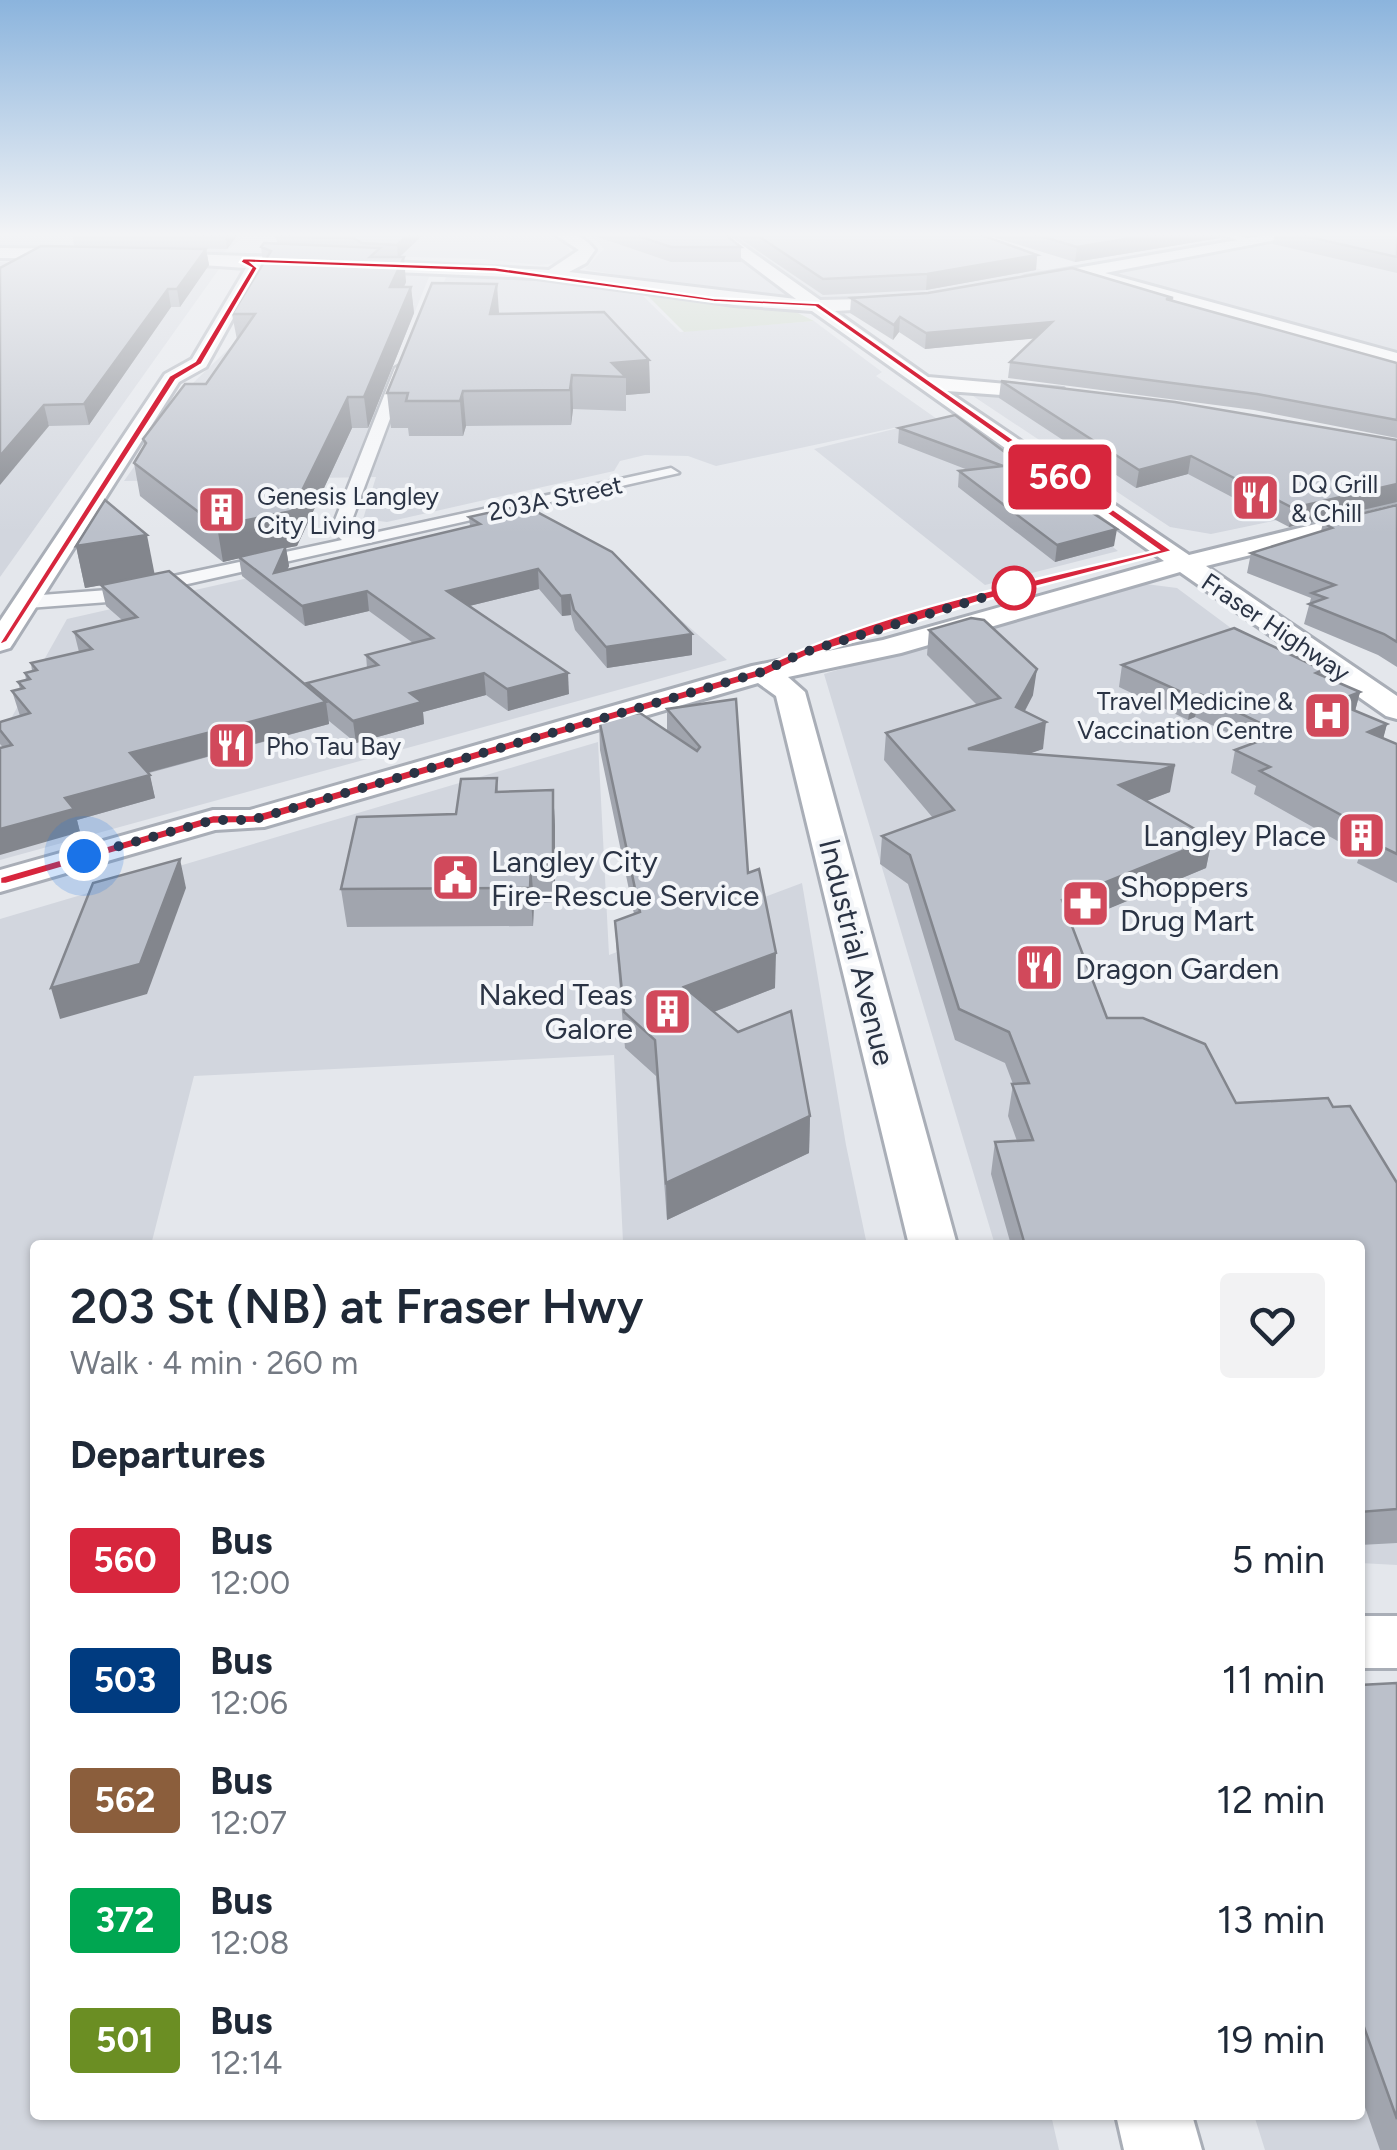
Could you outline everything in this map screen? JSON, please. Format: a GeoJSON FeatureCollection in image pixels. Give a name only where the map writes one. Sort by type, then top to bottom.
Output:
{"type":"FeatureCollection","features":[{"type":"Feature","properties":{"kind":"main road"},"geometry":{"type":"LineString","coordinates":[[0,642],[172,378],[199,362],[217,332]]}},
{"type":"Feature","properties":{"kind":"main road","name":"Fraser Highway"},"geometry":{"type":"LineString","coordinates":[[854,332],[1397,710]]}},
{"type":"Feature","properties":{"kind":"main road"},"geometry":{"type":"LineString","coordinates":[[1276,332],[1397,368]]}},
{"type":"Feature","properties":{"kind":"main road"},"geometry":{"type":"LineString","coordinates":[[1297,332],[1397,359]]}},
{"type":"Feature","properties":{"kind":"main road"},"geometry":{"type":"LineString","coordinates":[[172,378],[167,370],[178,348]]}},
{"type":"Feature","properties":{"kind":"main road"},"geometry":{"type":"LineString","coordinates":[[924,383],[1072,396]]}},
{"type":"Feature","properties":{"kind":"main road"},"geometry":{"type":"LineString","coordinates":[[1177,558],[1397,492]]}},
{"type":"Feature","properties":{"kind":"main road"},"geometry":{"type":"LineString","coordinates":[[0,880],[213,820],[252,820],[762,672],[802,653],[978,598],[1177,558],[1303,538],[1397,511]]}},
{"type":"Feature","properties":{"kind":"main road","name":"Industrial Avenue"},"geometry":{"type":"LineString","coordinates":[[762,672],[790,692],[932,1240]]}},
{"type":"Feature","properties":{"kind":"main road"},"geometry":{"type":"LineString","coordinates":[[0,908],[231,839],[252,820]]}},
{"type":"Feature","properties":{"kind":"main road"},"geometry":{"type":"LineString","coordinates":[[1365,1642],[1397,1642]]}},
{"type":"Feature","properties":{"kind":"main road"},"geometry":{"type":"LineString","coordinates":[[1155,2120],[1163,2150]]}},
{"type":"Feature","properties":{"kind":"street"},"geometry":{"type":"LineString","coordinates":[[356,541],[340,530],[408,352]]}},
{"type":"Feature","properties":{"kind":"street","name":"203A Street"},"geometry":{"type":"LineString","coordinates":[[28,602],[108,596],[671,473]]}},
{"type":"Feature","properties":{"kind":"shaded area"},"geometry":{"type":"Polygon","coordinates":[[[0,332],[174,332],[0,577],[0,332]]]}},
{"type":"Feature","properties":{"kind":"shaded area"},"geometry":{"type":"Polygon","coordinates":[[[246,332],[407,332],[377,405],[260,409],[393,409],[424,332],[829,332],[882,372],[876,376],[937,419],[944,419],[1118,551],[985,585],[814,449],[926,421],[716,466],[688,456],[645,455],[620,461],[614,471],[387,522],[363,519],[376,477],[124,481],[193,383],[246,332]]]}},
{"type":"Feature","properties":{"kind":"shaded area"},"geometry":{"type":"Polygon","coordinates":[[[1319,332],[1397,332],[1397,354],[1319,332]]]}},
{"type":"Feature","properties":{"kind":"shaded area"},"geometry":{"type":"Polygon","coordinates":[[[967,392],[1268,428],[1278,520],[1211,534],[1170,527],[967,392]]]}},
{"type":"Feature","properties":{"kind":"shaded area"},"geometry":{"type":"Polygon","coordinates":[[[508,519],[649,592],[727,660],[0,860],[0,738],[67,619],[508,519]]]}},
{"type":"Feature","properties":{"kind":"shaded area"},"geometry":{"type":"Polygon","coordinates":[[[1130,582],[1177,588],[1397,751],[1397,1565],[1365,1563],[1365,1240],[994,1240],[824,674],[1130,582]]]}},
{"type":"Feature","properties":{"kind":"shaded area"},"geometry":{"type":"Polygon","coordinates":[[[598,742],[609,955],[802,883],[866,1240],[623,1240],[614,1055],[194,1076],[152,1240],[30,1240],[30,2120],[1052,2120],[1059,2150],[0,2150],[0,919],[598,742]]]}},
{"type":"Feature","properties":{"kind":"shaded area"},"geometry":{"type":"Polygon","coordinates":[[[1365,1771],[1397,2150],[1265,2150],[1256,2120],[1365,2120],[1365,1771]]]}},
{"type":"Feature","properties":{"kind":"building"},"geometry":{"type":"Polygon","coordinates":[[[0,332],[136,332],[84,404],[44,405],[0,456],[0,332]]]}},
{"type":"Feature","properties":{"kind":"building"},"geometry":{"type":"Polygon","coordinates":[[[242,332],[392,332],[364,397],[348,397],[292,511],[217,526],[134,463],[146,443],[143,439],[185,384],[206,384],[242,332]]]}},
{"type":"Feature","properties":{"kind":"building"},"geometry":{"type":"Polygon","coordinates":[[[412,332],[623,332],[649,360],[612,363],[626,377],[572,375],[570,390],[463,391],[460,401],[406,401],[408,393],[387,393],[412,332]]]}},
{"type":"Feature","properties":{"kind":"building"},"geometry":{"type":"Polygon","coordinates":[[[1041,332],[1286,332],[1397,363],[1397,420],[1257,394],[1010,362],[1041,332]]]}},
{"type":"Feature","properties":{"kind":"building"},"geometry":{"type":"Polygon","coordinates":[[[1001,381],[1175,402],[1397,440],[1397,484],[1293,508],[1191,456],[1139,470],[1001,381]]]}},
{"type":"Feature","properties":{"kind":"building"},"geometry":{"type":"Polygon","coordinates":[[[955,415],[1117,529],[1057,545],[959,471],[1003,466],[899,428],[955,415]]]}},
{"type":"Feature","properties":{"kind":"building"},"geometry":{"type":"Polygon","coordinates":[[[105,500],[147,535],[76,546],[105,500]]]}},
{"type":"Feature","properties":{"kind":"building"},"geometry":{"type":"Polygon","coordinates":[[[524,505],[612,552],[692,634],[606,647],[574,610],[570,595],[561,596],[538,569],[447,591],[568,673],[507,689],[484,673],[410,693],[422,702],[353,721],[307,683],[378,665],[366,655],[433,638],[367,591],[302,606],[239,557],[286,546],[274,573],[480,524],[469,517],[524,505]]]}},
{"type":"Feature","properties":{"kind":"building"},"geometry":{"type":"Polygon","coordinates":[[[1397,505],[1397,642],[1309,604],[1326,598],[1312,593],[1335,585],[1251,553],[1332,528],[1323,523],[1397,505]]]}},
{"type":"Feature","properties":{"kind":"building"},"geometry":{"type":"Polygon","coordinates":[[[169,571],[326,702],[130,753],[150,775],[65,798],[74,809],[0,829],[0,748],[12,745],[0,730],[0,722],[30,713],[12,691],[24,688],[18,682],[30,679],[25,673],[37,670],[31,663],[92,649],[74,632],[137,617],[101,585],[169,571]]]}},
{"type":"Feature","properties":{"kind":"building"},"geometry":{"type":"Polygon","coordinates":[[[971,618],[984,620],[1037,669],[1016,707],[1046,722],[968,749],[1175,765],[1119,785],[1212,839],[1062,900],[1107,1018],[1143,1018],[1205,1044],[1236,1103],[1328,1098],[1333,1107],[1350,1106],[1397,1183],[1397,1509],[1365,1512],[1365,1240],[1024,1240],[995,1142],[1033,1140],[1012,1084],[1029,1083],[1009,1032],[959,1009],[910,855],[882,836],[954,810],[886,733],[1000,698],[929,630],[971,618]]]}},
{"type":"Feature","properties":{"kind":"building"},"geometry":{"type":"Polygon","coordinates":[[[1234,628],[1360,692],[1334,702],[1387,724],[1368,732],[1397,744],[1397,854],[1364,838],[1371,835],[1348,824],[1354,822],[1260,771],[1270,767],[1235,750],[1281,733],[1200,694],[1192,697],[1122,665],[1234,628]]]}},
{"type":"Feature","properties":{"kind":"building"},"geometry":{"type":"Polygon","coordinates":[[[736,699],[748,873],[759,869],[776,953],[684,987],[738,1032],[791,1011],[810,1116],[666,1183],[655,1040],[624,1012],[615,921],[640,912],[599,719],[640,713],[697,751],[700,747],[667,709],[736,699]]]}},
{"type":"Feature","properties":{"kind":"building"},"geometry":{"type":"Polygon","coordinates":[[[497,778],[496,792],[553,790],[553,864],[531,865],[530,888],[341,889],[357,817],[456,814],[461,779],[497,778]]]}},
{"type":"Feature","properties":{"kind":"building"},"geometry":{"type":"Polygon","coordinates":[[[180,859],[140,964],[51,988],[93,883],[180,859]]]}},
{"type":"Feature","properties":{"kind":"building"},"geometry":{"type":"Polygon","coordinates":[[[1397,1683],[1397,2119],[1365,2030],[1365,1685],[1397,1683]]]}},
{"type":"Feature","properties":{"kind":"bus line","name":"560"},"geometry":{"type":"LineString","coordinates":[[0,642],[172,378],[192,370],[216,332]]}},
{"type":"Feature","properties":{"kind":"bus line","name":"560"},"geometry":{"type":"LineString","coordinates":[[0,881],[213,820],[252,820],[762,672],[802,653],[978,598],[1168,551],[853,332]]}},
{"type":"Feature","properties":{"kind":"place","name":"DQ Grill & Chill"},"geometry":{"type":"Point","coordinates":[1256,498]}},
{"type":"Feature","properties":{"kind":"place","name":"Genesis Langley City Living"},"geometry":{"type":"Point","coordinates":[222,510]}},
{"type":"Feature","properties":{"kind":"place","name":"Travel Medicine & Vaccination Centre"},"geometry":{"type":"Point","coordinates":[1328,715]}},
{"type":"Feature","properties":{"kind":"place","name":"Pho Tau Bay"},"geometry":{"type":"Point","coordinates":[231,746]}},
{"type":"Feature","properties":{"kind":"place","name":"Langley Place"},"geometry":{"type":"Point","coordinates":[1361,835]}},
{"type":"Feature","properties":{"kind":"place","name":"Langley City Fire-Rescue Service"},"geometry":{"type":"Point","coordinates":[456,878]}},
{"type":"Feature","properties":{"kind":"place","name":"Shoppers Drug Mart"},"geometry":{"type":"Point","coordinates":[1085,903]}},
{"type":"Feature","properties":{"kind":"place","name":"Dragon Garden"},"geometry":{"type":"Point","coordinates":[1040,968]}},
{"type":"Feature","properties":{"kind":"place","name":"Naked Teas Galore"},"geometry":{"type":"Point","coordinates":[668,1011]}},
{"type":"Feature","properties":{"kind":"route"},"geometry":{"type":"LineString","coordinates":[[84,856],[213,820],[252,820],[329,798],[762,672],[802,653],[1014,588]]}}]}
